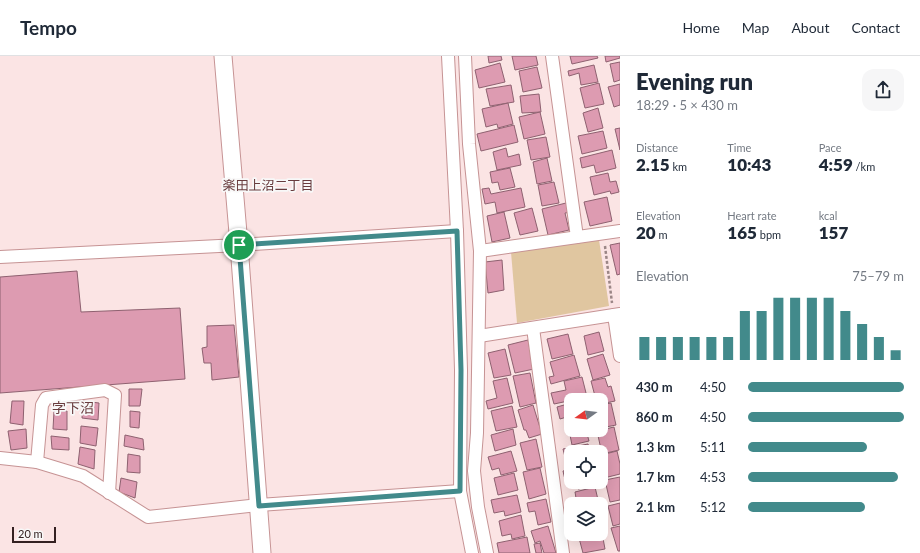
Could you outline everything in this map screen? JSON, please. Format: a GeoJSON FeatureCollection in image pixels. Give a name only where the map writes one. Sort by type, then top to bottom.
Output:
{"type":"FeatureCollection","features":[{"type":"Feature","properties":{"kind":"street"},"geometry":{"type":"LineString","coordinates":[[223,56],[262,553]]}},
{"type":"Feature","properties":{"kind":"street"},"geometry":{"type":"LineString","coordinates":[[448,56],[457,231],[461,370],[460,491],[472,553]]}},
{"type":"Feature","properties":{"kind":"street"},"geometry":{"type":"LineString","coordinates":[[465,56],[469,144],[480,251],[477,433],[474,471],[478,507],[488,553]]}},
{"type":"Feature","properties":{"kind":"street"},"geometry":{"type":"LineString","coordinates":[[552,56],[577,236]]}},
{"type":"Feature","properties":{"kind":"street"},"geometry":{"type":"LineString","coordinates":[[0,257],[239,245],[457,231]]}},
{"type":"Feature","properties":{"kind":"street"},"geometry":{"type":"LineString","coordinates":[[480,251],[620,231]]}},
{"type":"Feature","properties":{"kind":"street"},"geometry":{"type":"LineString","coordinates":[[479,336],[617,314],[620,356]]}},
{"type":"Feature","properties":{"kind":"street"},"geometry":{"type":"LineString","coordinates":[[533,328],[562,553]]}},
{"type":"Feature","properties":{"kind":"street"},"geometry":{"type":"LineString","coordinates":[[37,462],[42,405],[46,398],[105,390],[115,395],[109,494]]}},
{"type":"Feature","properties":{"kind":"street"},"geometry":{"type":"LineString","coordinates":[[0,458],[37,462],[83,476],[109,494],[148,517],[259,506],[460,491]]}},
{"type":"Feature","properties":{"kind":"path"},"geometry":{"type":"LineString","coordinates":[[603,234],[617,314]]}},
{"type":"Feature","properties":{"kind":"shaded area"},"geometry":{"type":"Polygon","coordinates":[[[599,240],[609,306],[517,323],[511,252],[599,240]]]}},
{"type":"Feature","properties":{"kind":"building"},"geometry":{"type":"Polygon","coordinates":[[[488,56],[501,56],[502,60],[489,63],[488,56]]]}},
{"type":"Feature","properties":{"kind":"building"},"geometry":{"type":"Polygon","coordinates":[[[512,56],[536,56],[538,65],[515,70],[512,56]]]}},
{"type":"Feature","properties":{"kind":"building"},"geometry":{"type":"Polygon","coordinates":[[[570,56],[597,56],[598,58],[572,64],[570,56]]]}},
{"type":"Feature","properties":{"kind":"building"},"geometry":{"type":"Polygon","coordinates":[[[605,56],[620,56],[620,58],[606,62],[605,56]]]}},
{"type":"Feature","properties":{"kind":"building"},"geometry":{"type":"Polygon","coordinates":[[[620,62],[620,80],[614,82],[610,64],[620,62]]]}},
{"type":"Feature","properties":{"kind":"building"},"geometry":{"type":"Polygon","coordinates":[[[500,63],[505,82],[479,88],[475,70],[500,63]]]}},
{"type":"Feature","properties":{"kind":"building"},"geometry":{"type":"Polygon","coordinates":[[[594,65],[598,82],[581,85],[579,73],[569,76],[568,71],[594,65]]]}},
{"type":"Feature","properties":{"kind":"building"},"geometry":{"type":"Polygon","coordinates":[[[537,67],[542,88],[523,92],[519,71],[537,67]]]}},
{"type":"Feature","properties":{"kind":"building"},"geometry":{"type":"Polygon","coordinates":[[[599,83],[604,104],[585,108],[580,88],[599,83]]]}},
{"type":"Feature","properties":{"kind":"building"},"geometry":{"type":"Polygon","coordinates":[[[620,84],[620,105],[614,107],[608,87],[620,84]]]}},
{"type":"Feature","properties":{"kind":"building"},"geometry":{"type":"Polygon","coordinates":[[[511,85],[514,102],[490,106],[486,89],[511,85]]]}},
{"type":"Feature","properties":{"kind":"building"},"geometry":{"type":"Polygon","coordinates":[[[539,94],[541,112],[522,113],[520,96],[539,94]]]}},
{"type":"Feature","properties":{"kind":"building"},"geometry":{"type":"Polygon","coordinates":[[[508,103],[513,124],[498,128],[497,124],[486,127],[482,109],[508,103]]]}},
{"type":"Feature","properties":{"kind":"building"},"geometry":{"type":"Polygon","coordinates":[[[598,108],[603,128],[588,132],[583,113],[598,108]]]}},
{"type":"Feature","properties":{"kind":"building"},"geometry":{"type":"Polygon","coordinates":[[[540,112],[545,134],[524,139],[519,117],[540,112]]]}},
{"type":"Feature","properties":{"kind":"building"},"geometry":{"type":"Polygon","coordinates":[[[514,125],[518,142],[481,151],[477,134],[514,125]]]}},
{"type":"Feature","properties":{"kind":"building"},"geometry":{"type":"Polygon","coordinates":[[[620,128],[620,150],[615,129],[620,128]]]}},
{"type":"Feature","properties":{"kind":"building"},"geometry":{"type":"Polygon","coordinates":[[[603,131],[607,148],[582,154],[578,136],[603,131]]]}},
{"type":"Feature","properties":{"kind":"building"},"geometry":{"type":"Polygon","coordinates":[[[546,137],[550,157],[531,160],[527,140],[546,137]]]}},
{"type":"Feature","properties":{"kind":"building"},"geometry":{"type":"Polygon","coordinates":[[[506,148],[508,157],[519,154],[521,165],[497,170],[493,152],[506,148]]]}},
{"type":"Feature","properties":{"kind":"building"},"geometry":{"type":"Polygon","coordinates":[[[612,150],[616,168],[596,173],[594,165],[582,168],[580,158],[612,150]]]}},
{"type":"Feature","properties":{"kind":"building"},"geometry":{"type":"Polygon","coordinates":[[[547,158],[552,181],[537,184],[533,162],[547,158]]]}},
{"type":"Feature","properties":{"kind":"building"},"geometry":{"type":"Polygon","coordinates":[[[510,168],[515,187],[500,190],[498,182],[492,183],[490,172],[510,168]]]}},
{"type":"Feature","properties":{"kind":"building"},"geometry":{"type":"Polygon","coordinates":[[[608,173],[610,182],[616,181],[619,192],[611,194],[610,191],[594,195],[590,177],[608,173]]]}},
{"type":"Feature","properties":{"kind":"building"},"geometry":{"type":"Polygon","coordinates":[[[554,182],[559,203],[542,206],[538,185],[554,182]]]}},
{"type":"Feature","properties":{"kind":"building"},"geometry":{"type":"Polygon","coordinates":[[[489,188],[491,194],[521,188],[525,207],[497,213],[495,202],[485,204],[482,189],[489,188]]]}},
{"type":"Feature","properties":{"kind":"building"},"geometry":{"type":"Polygon","coordinates":[[[607,197],[612,221],[590,226],[584,202],[607,197]]]}},
{"type":"Feature","properties":{"kind":"building"},"geometry":{"type":"Polygon","coordinates":[[[570,202],[572,212],[565,213],[569,230],[548,235],[542,209],[570,202]]]}},
{"type":"Feature","properties":{"kind":"building"},"geometry":{"type":"Polygon","coordinates":[[[532,208],[538,231],[520,235],[514,213],[532,208]]]}},
{"type":"Feature","properties":{"kind":"building"},"geometry":{"type":"Polygon","coordinates":[[[504,212],[510,238],[492,242],[487,216],[504,212]]]}},
{"type":"Feature","properties":{"kind":"building"},"geometry":{"type":"Polygon","coordinates":[[[620,243],[620,274],[617,275],[610,245],[620,243]]]}},
{"type":"Feature","properties":{"kind":"building"},"geometry":{"type":"Polygon","coordinates":[[[502,260],[504,290],[488,293],[485,262],[502,260]]]}},
{"type":"Feature","properties":{"kind":"building"},"geometry":{"type":"Polygon","coordinates":[[[77,271],[81,312],[180,308],[185,379],[0,393],[0,277],[77,271]]]}},
{"type":"Feature","properties":{"kind":"building"},"geometry":{"type":"Polygon","coordinates":[[[234,325],[239,377],[212,380],[211,363],[204,363],[202,348],[207,347],[207,326],[234,325]]]}},
{"type":"Feature","properties":{"kind":"building"},"geometry":{"type":"Polygon","coordinates":[[[599,332],[604,351],[588,355],[584,336],[599,332]]]}},
{"type":"Feature","properties":{"kind":"building"},"geometry":{"type":"Polygon","coordinates":[[[568,334],[573,354],[552,359],[547,339],[568,334]]]}},
{"type":"Feature","properties":{"kind":"building"},"geometry":{"type":"Polygon","coordinates":[[[528,340],[534,369],[515,373],[508,345],[528,340]]]}},
{"type":"Feature","properties":{"kind":"building"},"geometry":{"type":"Polygon","coordinates":[[[505,349],[511,375],[494,378],[488,353],[505,349]]]}},
{"type":"Feature","properties":{"kind":"building"},"geometry":{"type":"Polygon","coordinates":[[[603,354],[610,375],[593,380],[587,359],[603,354]]]}},
{"type":"Feature","properties":{"kind":"building"},"geometry":{"type":"Polygon","coordinates":[[[574,355],[580,376],[551,384],[549,377],[554,376],[550,362],[574,355]]]}},
{"type":"Feature","properties":{"kind":"building"},"geometry":{"type":"Polygon","coordinates":[[[530,373],[536,403],[520,407],[513,376],[530,373]]]}},
{"type":"Feature","properties":{"kind":"building"},"geometry":{"type":"Polygon","coordinates":[[[582,377],[586,393],[564,393],[564,402],[554,404],[551,393],[566,390],[564,381],[582,377]]]}},
{"type":"Feature","properties":{"kind":"building"},"geometry":{"type":"Polygon","coordinates":[[[507,378],[513,403],[488,409],[486,401],[497,398],[493,381],[507,378]]]}},
{"type":"Feature","properties":{"kind":"building"},"geometry":{"type":"Polygon","coordinates":[[[605,378],[608,387],[611,386],[615,401],[608,402],[608,393],[594,393],[591,381],[605,378]]]}},
{"type":"Feature","properties":{"kind":"building"},"geometry":{"type":"Polygon","coordinates":[[[129,389],[142,389],[140,406],[129,406],[129,389]]]}},
{"type":"Feature","properties":{"kind":"building"},"geometry":{"type":"Polygon","coordinates":[[[12,401],[24,401],[23,425],[10,423],[12,401]]]}},
{"type":"Feature","properties":{"kind":"building"},"geometry":{"type":"Polygon","coordinates":[[[83,401],[99,403],[98,420],[82,418],[83,401]]]}},
{"type":"Feature","properties":{"kind":"building"},"geometry":{"type":"Polygon","coordinates":[[[611,403],[616,425],[608,427],[608,404],[611,403]]]}},
{"type":"Feature","properties":{"kind":"building"},"geometry":{"type":"Polygon","coordinates":[[[533,405],[542,434],[529,438],[526,430],[524,430],[518,410],[533,405]]]}},
{"type":"Feature","properties":{"kind":"building"},"geometry":{"type":"Polygon","coordinates":[[[564,405],[564,418],[560,419],[557,407],[564,405]]]}},
{"type":"Feature","properties":{"kind":"building"},"geometry":{"type":"Polygon","coordinates":[[[512,406],[517,427],[496,431],[491,411],[512,406]]]}},
{"type":"Feature","properties":{"kind":"building"},"geometry":{"type":"Polygon","coordinates":[[[54,411],[67,411],[67,430],[53,429],[54,411]]]}},
{"type":"Feature","properties":{"kind":"building"},"geometry":{"type":"Polygon","coordinates":[[[130,411],[140,412],[139,428],[130,427],[130,411]]]}},
{"type":"Feature","properties":{"kind":"building"},"geometry":{"type":"Polygon","coordinates":[[[81,426],[98,428],[96,446],[80,443],[81,426]]]}},
{"type":"Feature","properties":{"kind":"building"},"geometry":{"type":"Polygon","coordinates":[[[614,427],[619,450],[608,453],[608,445],[600,445],[598,437],[608,437],[608,428],[614,427]]]}},
{"type":"Feature","properties":{"kind":"building"},"geometry":{"type":"Polygon","coordinates":[[[26,429],[27,448],[11,450],[8,431],[26,429]]]}},
{"type":"Feature","properties":{"kind":"building"},"geometry":{"type":"Polygon","coordinates":[[[513,429],[516,445],[495,451],[491,435],[513,429]]]}},
{"type":"Feature","properties":{"kind":"building"},"geometry":{"type":"Polygon","coordinates":[[[125,435],[143,439],[144,450],[124,446],[125,435]]]}},
{"type":"Feature","properties":{"kind":"building"},"geometry":{"type":"Polygon","coordinates":[[[51,436],[69,438],[69,450],[52,449],[51,436]]]}},
{"type":"Feature","properties":{"kind":"building"},"geometry":{"type":"Polygon","coordinates":[[[570,437],[588,437],[589,441],[572,445],[570,437]]]}},
{"type":"Feature","properties":{"kind":"building"},"geometry":{"type":"Polygon","coordinates":[[[536,439],[542,467],[527,470],[520,443],[536,439]]]}},
{"type":"Feature","properties":{"kind":"building"},"geometry":{"type":"Polygon","coordinates":[[[80,447],[95,450],[94,469],[78,464],[80,447]]]}},
{"type":"Feature","properties":{"kind":"building"},"geometry":{"type":"Polygon","coordinates":[[[511,451],[517,471],[501,475],[499,468],[492,470],[488,457],[511,451]]]}},
{"type":"Feature","properties":{"kind":"building"},"geometry":{"type":"Polygon","coordinates":[[[617,451],[620,464],[620,474],[608,477],[608,453],[617,451]]]}},
{"type":"Feature","properties":{"kind":"building"},"geometry":{"type":"Polygon","coordinates":[[[128,454],[140,456],[140,473],[127,472],[128,454]]]}},
{"type":"Feature","properties":{"kind":"building"},"geometry":{"type":"Polygon","coordinates":[[[540,468],[546,494],[529,499],[523,472],[540,468]]]}},
{"type":"Feature","properties":{"kind":"building"},"geometry":{"type":"Polygon","coordinates":[[[514,473],[518,490],[498,495],[494,478],[514,473]]]}},
{"type":"Feature","properties":{"kind":"building"},"geometry":{"type":"Polygon","coordinates":[[[620,477],[620,500],[610,502],[607,489],[608,479],[620,477]]]}},
{"type":"Feature","properties":{"kind":"building"},"geometry":{"type":"Polygon","coordinates":[[[121,478],[137,482],[135,498],[119,492],[121,478]]]}},
{"type":"Feature","properties":{"kind":"building"},"geometry":{"type":"Polygon","coordinates":[[[587,489],[595,489],[597,497],[576,497],[575,492],[587,489]]]}},
{"type":"Feature","properties":{"kind":"building"},"geometry":{"type":"Polygon","coordinates":[[[517,495],[521,512],[505,516],[504,511],[494,513],[491,500],[517,495]]]}},
{"type":"Feature","properties":{"kind":"building"},"geometry":{"type":"Polygon","coordinates":[[[546,499],[551,522],[538,525],[535,511],[529,512],[527,503],[546,499]]]}},
{"type":"Feature","properties":{"kind":"building"},"geometry":{"type":"Polygon","coordinates":[[[620,503],[620,524],[613,526],[608,506],[620,503]]]}},
{"type":"Feature","properties":{"kind":"building"},"geometry":{"type":"Polygon","coordinates":[[[521,515],[525,536],[512,539],[511,534],[502,536],[499,521],[521,515]]]}},
{"type":"Feature","properties":{"kind":"building"},"geometry":{"type":"Polygon","coordinates":[[[548,526],[556,553],[544,553],[540,541],[535,543],[531,531],[548,526]]]}},
{"type":"Feature","properties":{"kind":"building"},"geometry":{"type":"Polygon","coordinates":[[[620,526],[620,551],[618,551],[611,528],[620,526]]]}},
{"type":"Feature","properties":{"kind":"building"},"geometry":{"type":"Polygon","coordinates":[[[527,537],[530,553],[499,553],[497,543],[527,537]]]}},
{"type":"Feature","properties":{"kind":"building"},"geometry":{"type":"Polygon","coordinates":[[[580,541],[604,541],[605,549],[583,553],[580,541]]]}},
{"type":"Feature","properties":{"kind":"building"},"geometry":{"type":"Polygon","coordinates":[[[540,543],[542,553],[536,553],[534,544],[540,543]]]}},
{"type":"Feature","properties":{"kind":"district","name":"楽田上沼二丁目"},"geometry":{"type":"Point","coordinates":[268,185]}},
{"type":"Feature","properties":{"kind":"district","name":"字下沼"},"geometry":{"type":"Point","coordinates":[73,407]}},
{"type":"Feature","properties":{"kind":"route"},"geometry":{"type":"LineString","coordinates":[[457,231],[461,370],[459,460],[460,491],[259,506],[239,245],[457,231]]}}]}
